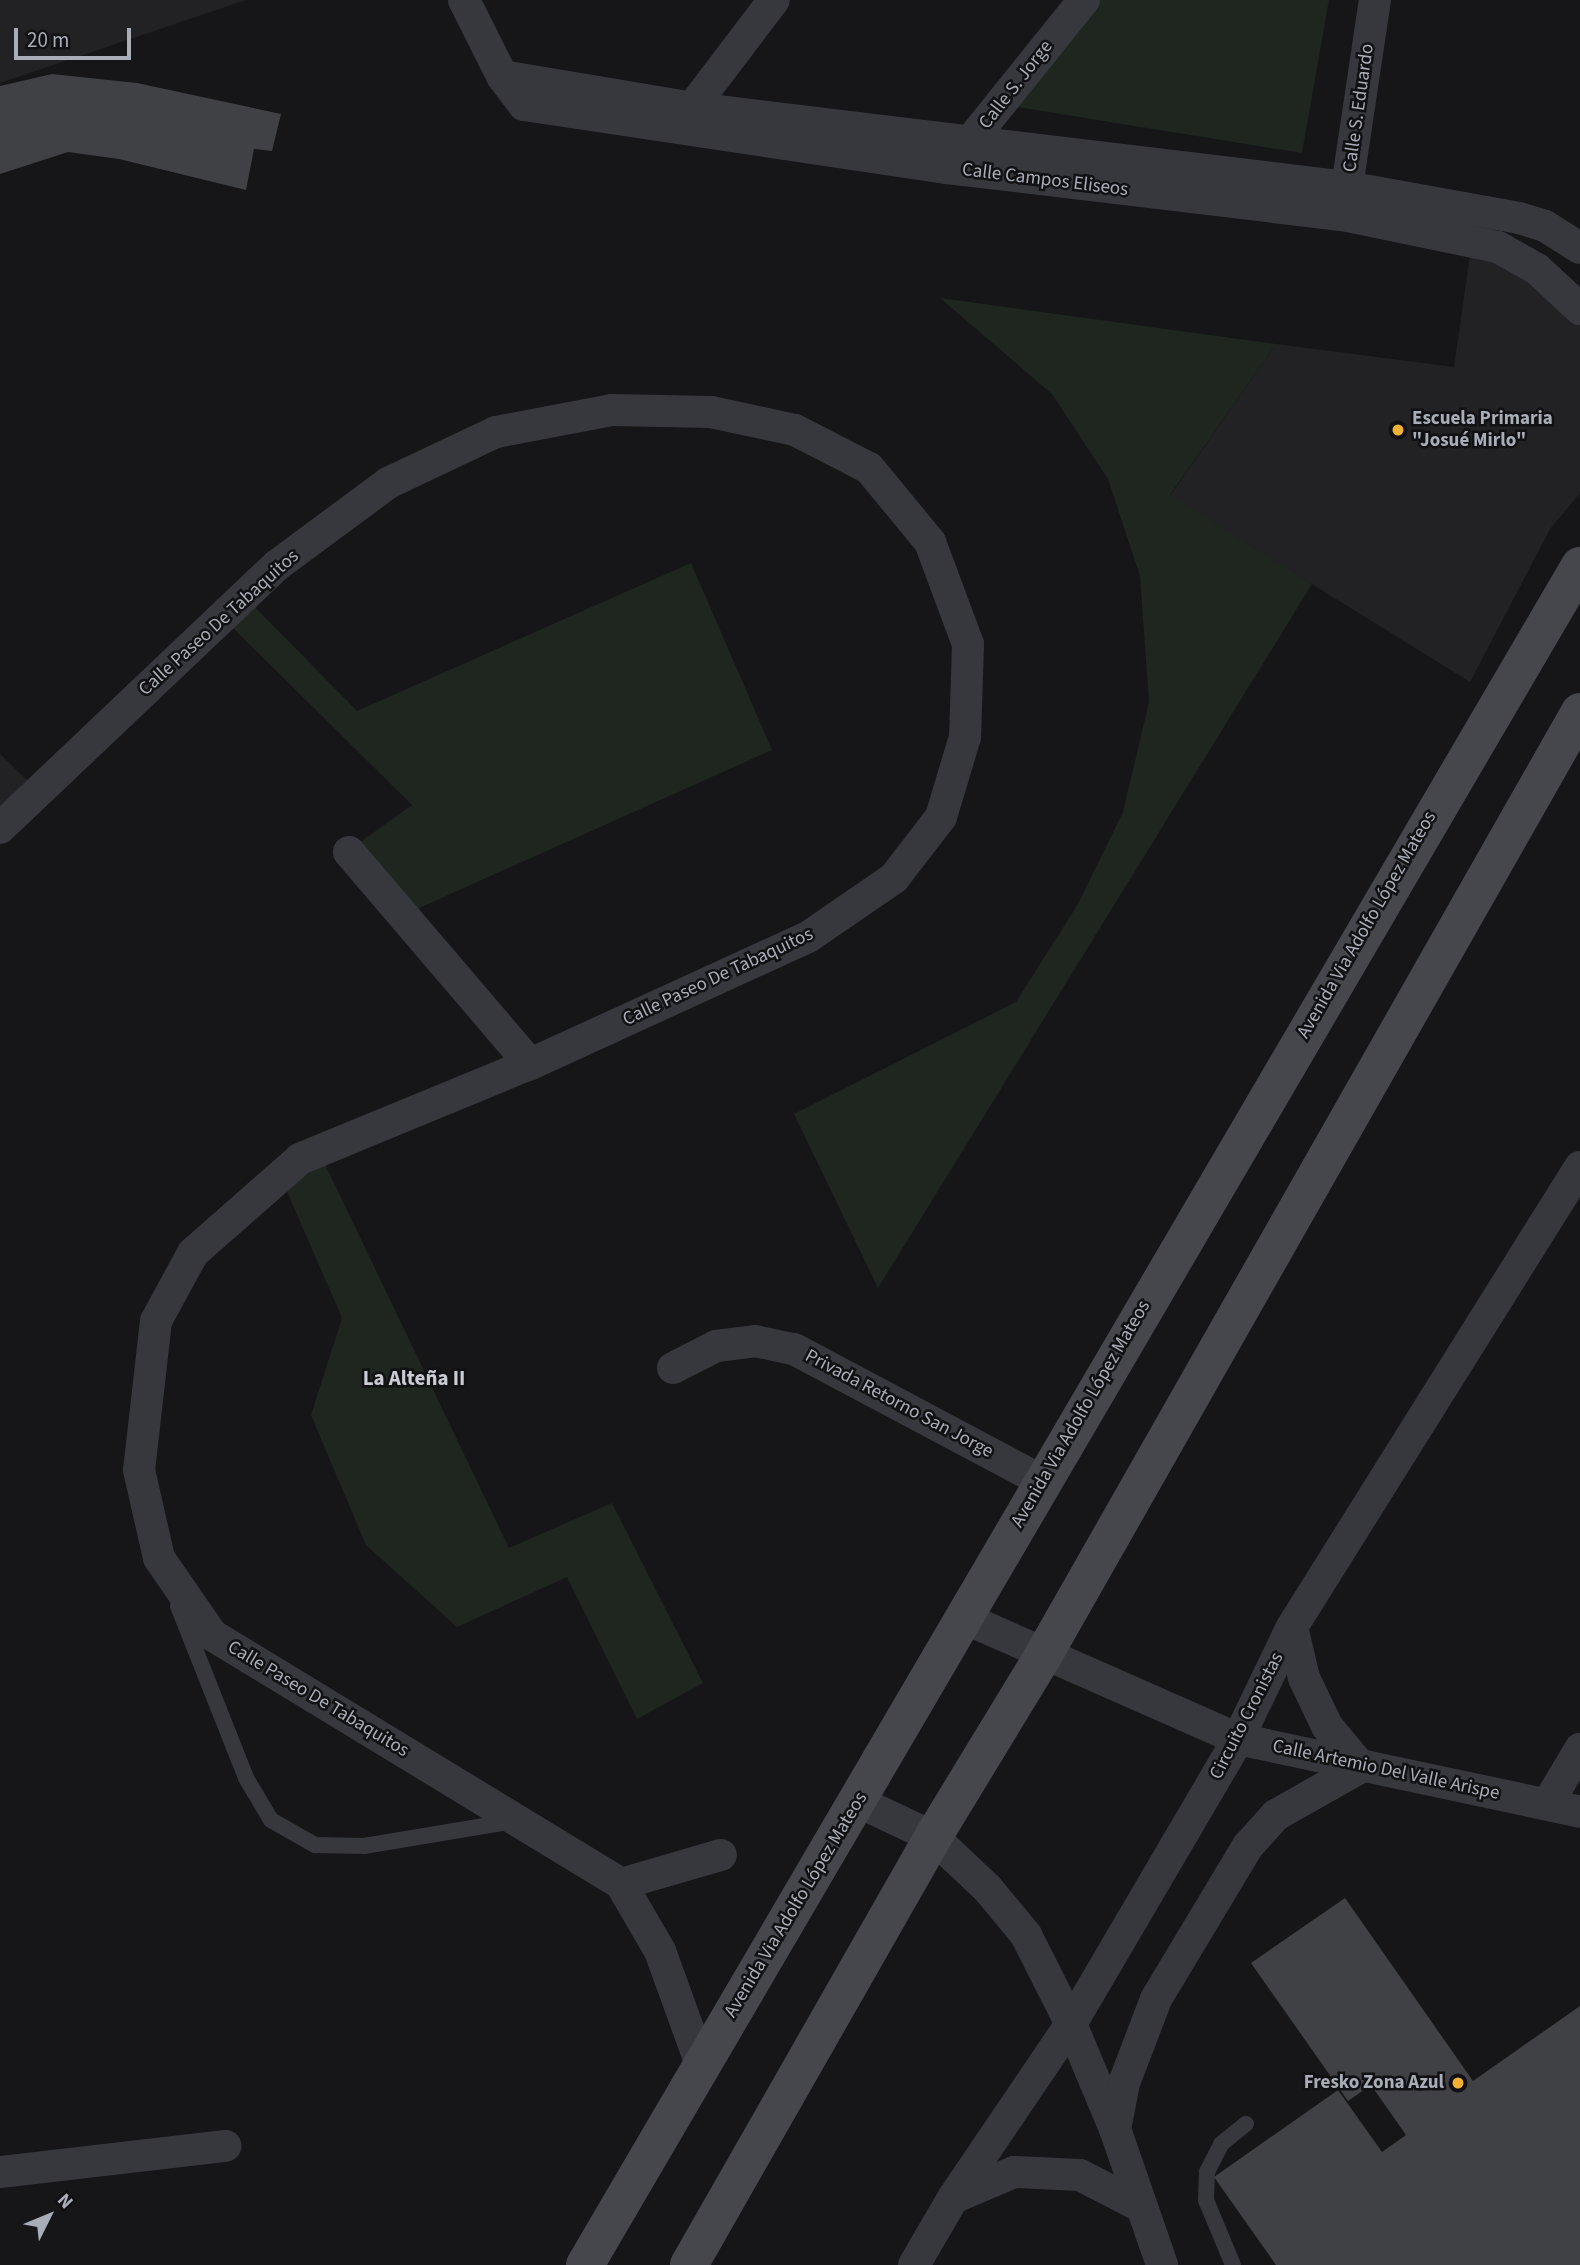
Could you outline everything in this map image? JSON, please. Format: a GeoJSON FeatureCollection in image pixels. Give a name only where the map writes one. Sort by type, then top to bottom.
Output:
{"type":"FeatureCollection","features":[{"type":"Feature","properties":{"kind":"main road","name":"Avenida Via Adolfo López Mateos"},"geometry":{"type":"LineString","coordinates":[[585,2265],[701,2064],[859,1802],[1042,1481],[1580,566]]}},
{"type":"Feature","properties":{"kind":"main road"},"geometry":{"type":"LineString","coordinates":[[689,2265],[933,1837],[1043,1656],[1580,712]]}},
{"type":"Feature","properties":{"kind":"street","name":"Calle Campos Eliseos"},"geometry":{"type":"LineString","coordinates":[[464,0],[502,76],[684,119],[947,168],[1519,218],[1578,236]]}},
{"type":"Feature","properties":{"kind":"street"},"geometry":{"type":"LineString","coordinates":[[684,119],[774,0]]}},
{"type":"Feature","properties":{"kind":"street","name":"Calle S. Jorge"},"geometry":{"type":"LineString","coordinates":[[947,168],[971,142],[1084,0]]}},
{"type":"Feature","properties":{"kind":"street","name":"Calle S. Eduardo"},"geometry":{"type":"LineString","coordinates":[[1345,201],[1375,0]]}},
{"type":"Feature","properties":{"kind":"street","name":"Calle Campos Eliseos"},"geometry":{"type":"LineString","coordinates":[[684,119],[971,142],[1345,201],[1498,247],[1537,269],[1580,309]]}},
{"type":"Feature","properties":{"kind":"street","name":"Calle Paseo De Tabaquitos"},"geometry":{"type":"LineString","coordinates":[[0,828],[276,566],[388,483],[496,432],[612,410],[711,412],[795,430],[869,468],[930,542],[968,644],[965,737],[942,817],[894,878],[808,937],[530,1064],[300,1159],[193,1253],[156,1321],[139,1470],[159,1558],[212,1635],[621,1884],[660,1951],[701,2064]]}},
{"type":"Feature","properties":{"kind":"street"},"geometry":{"type":"LineString","coordinates":[[349,852],[530,1064]]}},
{"type":"Feature","properties":{"kind":"street","name":"Circuito Cronistas"},"geometry":{"type":"LineString","coordinates":[[914,2265],[953,2198],[1071,2024],[1238,1739],[1292,1627],[1580,1167]]}},
{"type":"Feature","properties":{"kind":"street","name":"Privada Retorno San Jorge"},"geometry":{"type":"LineString","coordinates":[[673,1368],[716,1346],[755,1341],[794,1349],[1042,1481]]}},
{"type":"Feature","properties":{"kind":"street","name":"Calle Artemio Del Valle Arispe"},"geometry":{"type":"LineString","coordinates":[[964,1618],[1043,1656],[1238,1739],[1361,1767],[1548,1803],[1580,1812]]}},
{"type":"Feature","properties":{"kind":"street"},"geometry":{"type":"LineString","coordinates":[[1115,2129],[1124,2083],[1156,1999],[1248,1846],[1276,1815],[1361,1767],[1327,1726],[1304,1678],[1292,1627]]}},
{"type":"Feature","properties":{"kind":"street"},"geometry":{"type":"LineString","coordinates":[[1548,1803],[1580,1749]]}},
{"type":"Feature","properties":{"kind":"street"},"geometry":{"type":"LineString","coordinates":[[859,1802],[933,1837],[988,1889],[1026,1936],[1071,2024],[1115,2129],[1138,2205],[1162,2265]]}},
{"type":"Feature","properties":{"kind":"street"},"geometry":{"type":"LineString","coordinates":[[621,1884],[721,1855]]}},
{"type":"Feature","properties":{"kind":"street"},"geometry":{"type":"LineString","coordinates":[[0,2172],[226,2146]]}},
{"type":"Feature","properties":{"kind":"street"},"geometry":{"type":"LineString","coordinates":[[953,2198],[1014,2172],[1080,2175],[1138,2205]]}},
{"type":"Feature","properties":{"kind":"lane"},"geometry":{"type":"LineString","coordinates":[[159,1558],[246,1778],[271,1820],[315,1845],[364,1846],[517,1821]]}},
{"type":"Feature","properties":{"kind":"lane"},"geometry":{"type":"LineString","coordinates":[[1233,2265],[1206,2200],[1207,2172],[1221,2144],[1245,2124]]}},
{"type":"Feature","properties":{"kind":"shaded area"},"geometry":{"type":"Polygon","coordinates":[[[0,0],[246,0],[0,83],[0,0]]]}},
{"type":"Feature","properties":{"kind":"shaded area"},"geometry":{"type":"Polygon","coordinates":[[[1092,0],[1329,0],[1302,153],[1012,106],[1092,0]]]}},
{"type":"Feature","properties":{"kind":"shaded area","name":"Escuela Primaria \"Josué Mirlo\""},"geometry":{"type":"Polygon","coordinates":[[[1471,248],[1497,255],[1580,319],[1580,493],[1550,529],[1470,682],[1170,496],[1276,344],[1454,367],[1471,248]]]}},
{"type":"Feature","properties":{"kind":"shaded area"},"geometry":{"type":"Polygon","coordinates":[[[940,298],[1276,344],[1170,495],[1312,584],[878,1288],[794,1114],[1016,1002],[1078,904],[1123,812],[1149,702],[1140,576],[1108,479],[1052,394],[940,298]]]}},
{"type":"Feature","properties":{"kind":"shaded area"},"geometry":{"type":"Polygon","coordinates":[[[691,563],[772,750],[417,909],[359,843],[412,805],[231,626],[253,605],[357,711],[691,563]]]}},
{"type":"Feature","properties":{"kind":"shaded area"},"geometry":{"type":"Polygon","coordinates":[[[0,754],[30,783],[0,810],[0,754]]]}},
{"type":"Feature","properties":{"kind":"shaded area"},"geometry":{"type":"Polygon","coordinates":[[[323,1160],[509,1548],[612,1503],[703,1683],[637,1719],[567,1577],[457,1627],[366,1545],[311,1415],[342,1318],[285,1187],[323,1160]]]}},
{"type":"Feature","properties":{"kind":"building"},"geometry":{"type":"Polygon","coordinates":[[[52,74],[137,83],[281,114],[272,151],[254,149],[246,190],[119,159],[68,152],[0,174],[0,86],[52,74]]]}},
{"type":"Feature","properties":{"kind":"building","name":"Fresko Zona Azul"},"geometry":{"type":"Polygon","coordinates":[[[1345,1898],[1473,2081],[1580,2006],[1580,2265],[1276,2265],[1214,2177],[1338,2090],[1382,2152],[1406,2135],[1371,2085],[1348,2101],[1251,1963],[1345,1898]]]}},
{"type":"Feature","properties":{"kind":"place","name":"Escuela Primaria \"Josué Mirlo\""},"geometry":{"type":"Point","coordinates":[1398,430]}},
{"type":"Feature","properties":{"kind":"place","name":"Fresko Zona Azul"},"geometry":{"type":"Point","coordinates":[1458,2083]}},
{"type":"Feature","properties":{"kind":"district","name":"La Alteña II"},"geometry":{"type":"Point","coordinates":[414,1378]}}]}
